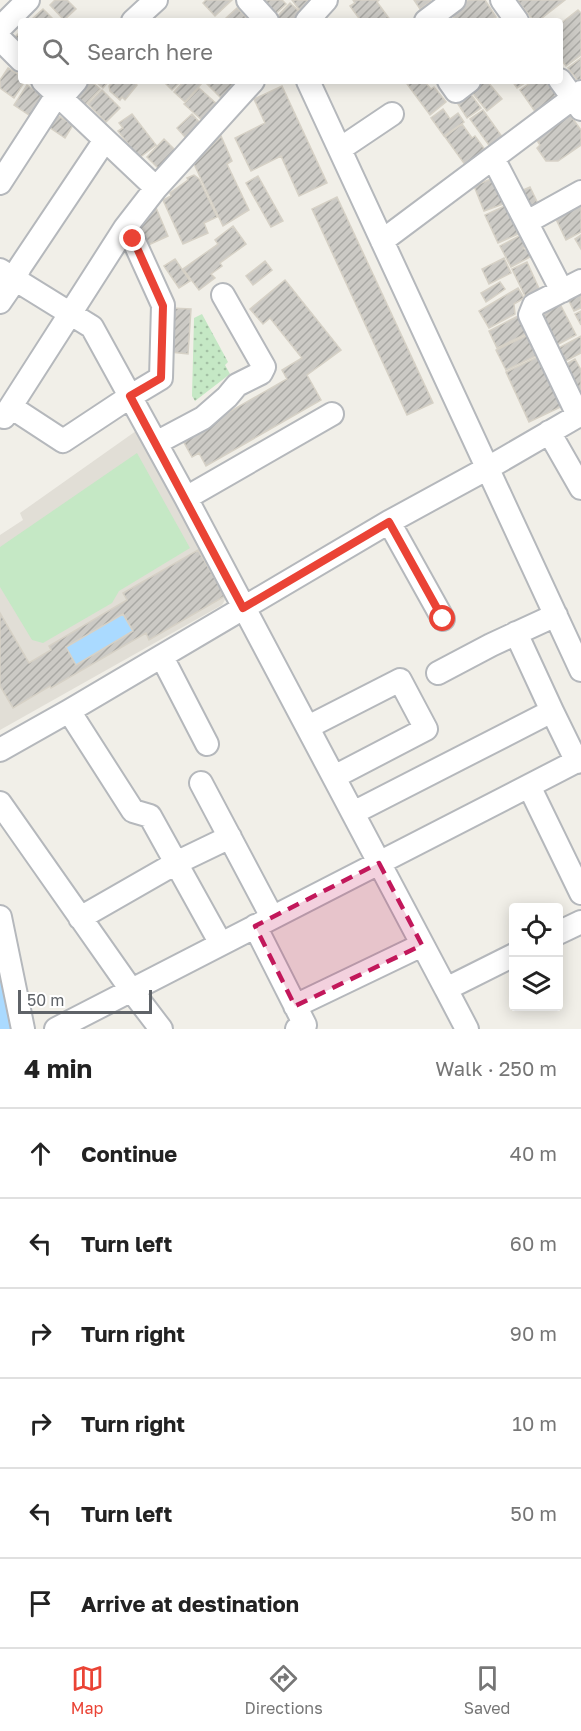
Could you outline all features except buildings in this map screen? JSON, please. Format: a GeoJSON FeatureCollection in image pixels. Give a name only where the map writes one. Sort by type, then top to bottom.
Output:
{"type":"FeatureCollection","features":[{"type":"Feature","properties":{"kind":"street"},"geometry":{"type":"LineString","coordinates":[[19,18],[28,0]]}},
{"type":"Feature","properties":{"kind":"street"},"geometry":{"type":"LineString","coordinates":[[136,18],[156,0]]}},
{"type":"Feature","properties":{"kind":"street"},"geometry":{"type":"LineString","coordinates":[[248,0],[264,18]]}},
{"type":"Feature","properties":{"kind":"street"},"geometry":{"type":"LineString","coordinates":[[311,18],[326,0]]}},
{"type":"Feature","properties":{"kind":"street"},"geometry":{"type":"LineString","coordinates":[[430,18],[454,0]]}},
{"type":"Feature","properties":{"kind":"street"},"geometry":{"type":"LineString","coordinates":[[502,0],[515,18]]}},
{"type":"Feature","properties":{"kind":"street"},"geometry":{"type":"LineString","coordinates":[[5,45],[18,20]]}},
{"type":"Feature","properties":{"kind":"street"},"geometry":{"type":"LineString","coordinates":[[382,241],[493,158],[578,100],[563,83]]}},
{"type":"Feature","properties":{"kind":"street"},"geometry":{"type":"LineString","coordinates":[[0,183],[54,92],[70,84]]}},
{"type":"Feature","properties":{"kind":"street"},"geometry":{"type":"LineString","coordinates":[[125,228],[133,239],[163,306],[161,378],[63,441],[8,412],[125,228],[156,188],[250,84]]}},
{"type":"Feature","properties":{"kind":"street"},"geometry":{"type":"LineString","coordinates":[[309,84],[581,670]]}},
{"type":"Feature","properties":{"kind":"street"},"geometry":{"type":"LineString","coordinates":[[451,84],[456,91],[465,84]]}},
{"type":"Feature","properties":{"kind":"street"},"geometry":{"type":"LineString","coordinates":[[54,92],[156,188]]}},
{"type":"Feature","properties":{"kind":"street"},"geometry":{"type":"LineString","coordinates":[[340,149],[392,114]]}},
{"type":"Feature","properties":{"kind":"street"},"geometry":{"type":"LineString","coordinates":[[7,274],[20,267],[105,140]]}},
{"type":"Feature","properties":{"kind":"street"},"geometry":{"type":"LineString","coordinates":[[0,750],[389,522],[580,414],[530,315],[534,305],[571,286],[527,222],[493,158]]}},
{"type":"Feature","properties":{"kind":"street"},"geometry":{"type":"LineString","coordinates":[[527,222],[581,192]]}},
{"type":"Feature","properties":{"kind":"street"},"geometry":{"type":"LineString","coordinates":[[0,302],[11,286],[7,274]]}},
{"type":"Feature","properties":{"kind":"street"},"geometry":{"type":"LineString","coordinates":[[7,274],[92,327],[308,727],[446,989],[461,1027]]}},
{"type":"Feature","properties":{"kind":"street"},"geometry":{"type":"LineString","coordinates":[[156,443],[203,418],[237,385],[261,373],[264,367],[223,295]]}},
{"type":"Feature","properties":{"kind":"street"},"geometry":{"type":"LineString","coordinates":[[186,498],[332,414]]}},
{"type":"Feature","properties":{"kind":"street"},"geometry":{"type":"LineString","coordinates":[[549,432],[581,488]]}},
{"type":"Feature","properties":{"kind":"street"},"geometry":{"type":"LineString","coordinates":[[389,522],[443,619]]}},
{"type":"Feature","properties":{"kind":"street"},"geometry":{"type":"LineString","coordinates":[[438,673],[556,615]]}},
{"type":"Feature","properties":{"kind":"street"},"geometry":{"type":"LineString","coordinates":[[56,1029],[579,761],[552,711],[516,633]]}},
{"type":"Feature","properties":{"kind":"street"},"geometry":{"type":"LineString","coordinates":[[162,657],[207,744]]}},
{"type":"Feature","properties":{"kind":"street"},"geometry":{"type":"LineString","coordinates":[[308,727],[400,680],[426,729],[334,777]]}},
{"type":"Feature","properties":{"kind":"street"},"geometry":{"type":"LineString","coordinates":[[69,711],[133,811],[150,816],[220,944]]}},
{"type":"Feature","properties":{"kind":"street"},"geometry":{"type":"LineString","coordinates":[[353,813],[552,711]]}},
{"type":"Feature","properties":{"kind":"street"},"geometry":{"type":"LineString","coordinates":[[201,783],[230,837],[295,1006],[305,1025],[297,1029]]}},
{"type":"Feature","properties":{"kind":"street"},"geometry":{"type":"LineString","coordinates":[[529,786],[581,893]]}},
{"type":"Feature","properties":{"kind":"street"},"geometry":{"type":"LineString","coordinates":[[0,803],[161,1029]]}},
{"type":"Feature","properties":{"kind":"street"},"geometry":{"type":"LineString","coordinates":[[80,918],[176,863],[230,837]]}},
{"type":"Feature","properties":{"kind":"street"},"geometry":{"type":"LineString","coordinates":[[0,917],[23,1029]]}},
{"type":"Feature","properties":{"kind":"street"},"geometry":{"type":"LineString","coordinates":[[563,931],[581,922]]}},
{"type":"Feature","properties":{"kind":"street"},"geometry":{"type":"LineString","coordinates":[[295,1006],[422,945]]}},
{"type":"Feature","properties":{"kind":"street"},"geometry":{"type":"LineString","coordinates":[[446,989],[509,957]]}},
{"type":"Feature","properties":{"kind":"highlighted area"},"geometry":{"type":"Polygon","coordinates":[[[379,863],[422,945],[295,1006],[255,926],[379,863]]]}},
{"type":"Feature","properties":{"kind":"shaded area"},"geometry":{"type":"Polygon","coordinates":[[[136,431],[227,596],[222,605],[0,730],[0,535],[23,520],[20,513],[136,431]]]}},
{"type":"Feature","properties":{"kind":"green space"},"geometry":{"type":"Polygon","coordinates":[[[202,314],[228,362],[225,365],[230,374],[195,401],[192,396],[194,318],[202,314]]]}},
{"type":"Feature","properties":{"kind":"green space"},"geometry":{"type":"Polygon","coordinates":[[[137,453],[190,548],[119,591],[112,603],[43,643],[32,640],[0,587],[0,547],[137,453]]]}},
{"type":"Feature","properties":{"kind":"water"},"geometry":{"type":"Polygon","coordinates":[[[123,614],[133,631],[76,665],[66,647],[123,614]]]}},
{"type":"Feature","properties":{"kind":"water"},"geometry":{"type":"Polygon","coordinates":[[[0,963],[14,1029],[0,1029],[0,963]]]}},
{"type":"Feature","properties":{"kind":"route"},"geometry":{"type":"LineString","coordinates":[[133,239],[163,306],[161,378],[130,396],[243,608],[389,522],[443,619]]}}]}
